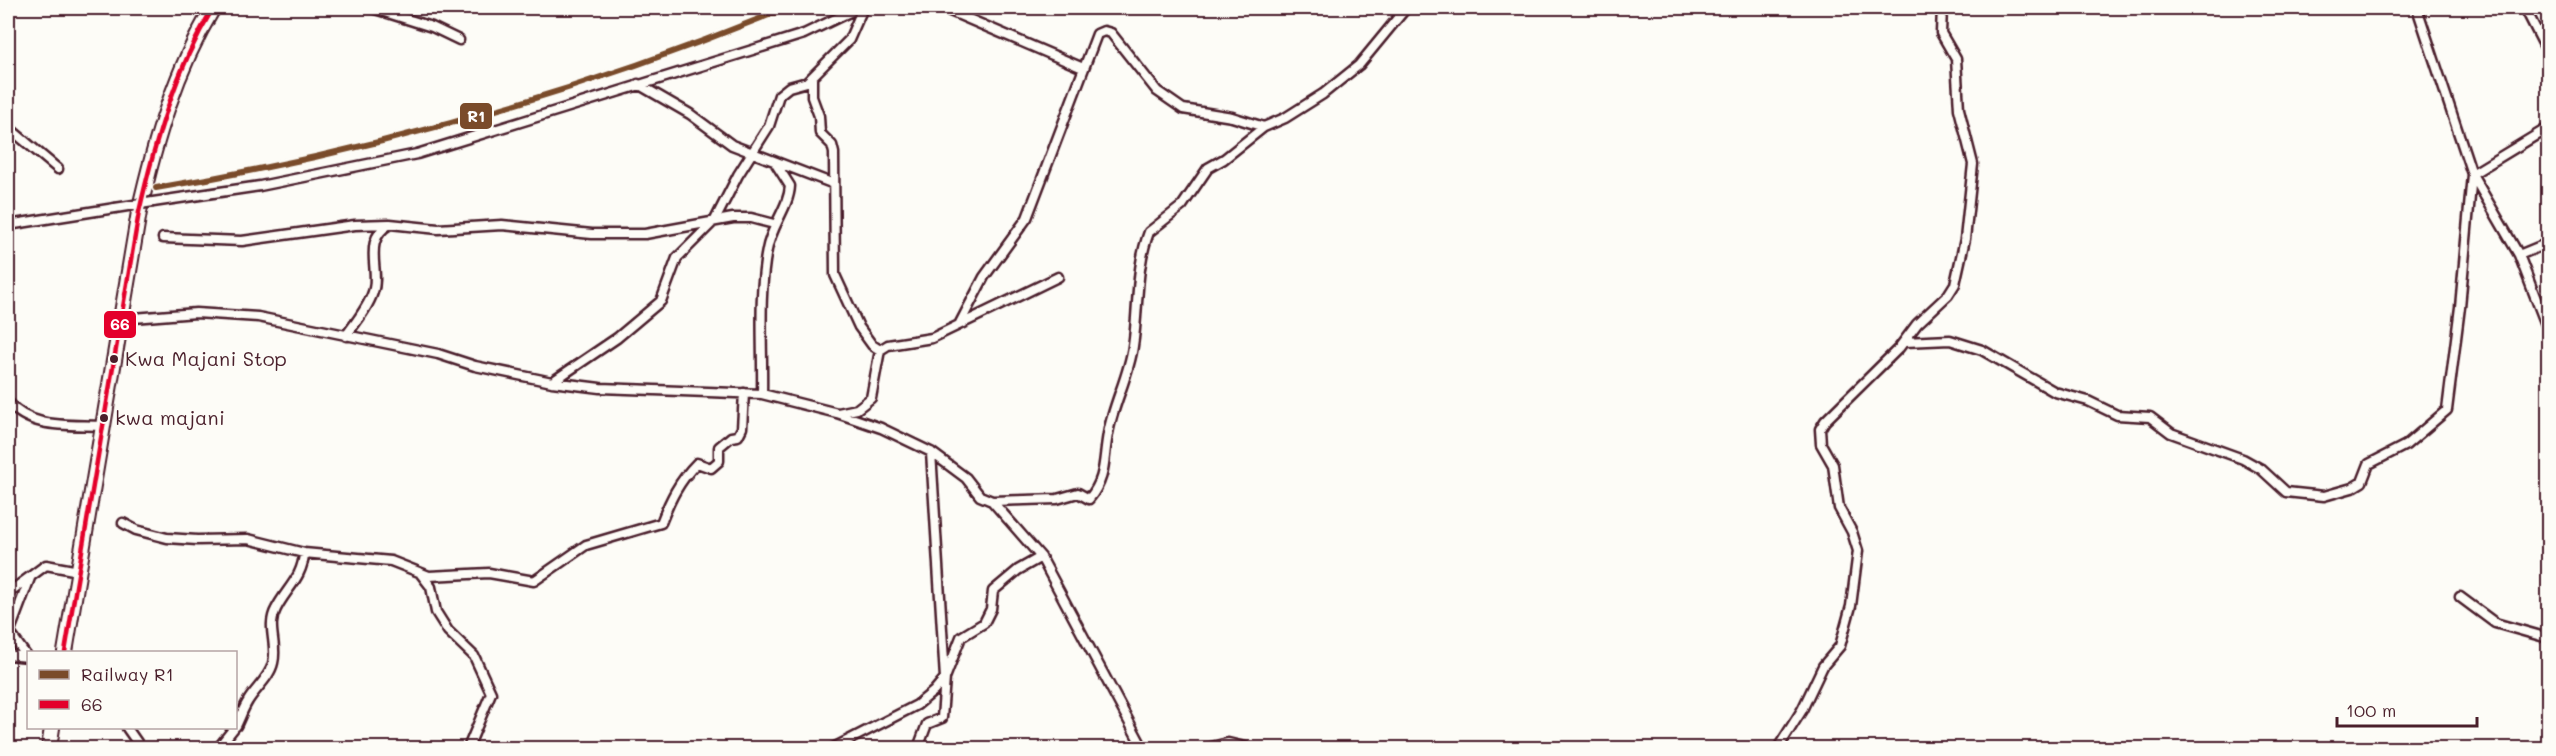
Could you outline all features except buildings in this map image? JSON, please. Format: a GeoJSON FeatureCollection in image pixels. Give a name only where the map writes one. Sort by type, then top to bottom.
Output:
{"type":"FeatureCollection","features":[{"type":"Feature","properties":{"kind":"highway"},"geometry":{"type":"LineString","coordinates":[[65,651],[139,212],[153,152],[180,72],[213,8]]}},
{"type":"Feature","properties":{"kind":"highway"},"geometry":{"type":"LineString","coordinates":[[49,748],[52,729]]}},
{"type":"Feature","properties":{"kind":"street"},"geometry":{"type":"LineString","coordinates":[[372,8],[432,27],[459,40]]}},
{"type":"Feature","properties":{"kind":"street"},"geometry":{"type":"LineString","coordinates":[[8,225],[260,186],[417,154],[804,34],[858,8]]}},
{"type":"Feature","properties":{"kind":"street"},"geometry":{"type":"LineString","coordinates":[[552,382],[617,338],[661,301],[677,258],[715,220],[751,152],[769,126],[779,95],[789,87],[804,85],[849,40],[863,8]]}},
{"type":"Feature","properties":{"kind":"street"},"geometry":{"type":"LineString","coordinates":[[943,8],[1083,68]]}},
{"type":"Feature","properties":{"kind":"street"},"geometry":{"type":"LineString","coordinates":[[121,319],[222,313],[289,322],[438,354],[475,366],[552,382],[600,388],[762,394],[837,413],[881,428],[931,452],[966,478],[980,496],[992,501],[1058,499],[1078,493],[1089,498],[1100,485],[1108,432],[1130,364],[1136,328],[1136,291],[1149,232],[1182,207],[1208,168],[1224,159],[1264,127],[1285,118],[1323,94],[1359,65],[1406,8]]}},
{"type":"Feature","properties":{"kind":"street"},"geometry":{"type":"LineString","coordinates":[[1778,748],[1791,730],[1824,666],[1840,646],[1851,606],[1858,551],[1856,540],[1839,508],[1833,465],[1821,444],[1820,429],[1825,421],[1905,342],[1917,324],[1948,295],[1955,284],[1973,183],[1973,164],[1959,109],[1956,59],[1941,33],[1942,8]]}},
{"type":"Feature","properties":{"kind":"street"},"geometry":{"type":"LineString","coordinates":[[2417,8],[2472,174],[2519,255],[2548,330]]}},
{"type":"Feature","properties":{"kind":"street"},"geometry":{"type":"LineString","coordinates":[[2525,8],[2548,53]]}},
{"type":"Feature","properties":{"kind":"street"},"geometry":{"type":"LineString","coordinates":[[960,323],[984,277],[1027,218],[1097,34],[1104,31],[1112,33],[1157,91],[1183,109],[1232,117],[1264,127]]}},
{"type":"Feature","properties":{"kind":"street"},"geometry":{"type":"LineString","coordinates":[[812,78],[812,97],[819,116],[820,133],[832,145],[834,153],[835,275],[859,327],[872,345],[879,350]]}},
{"type":"Feature","properties":{"kind":"street"},"geometry":{"type":"LineString","coordinates":[[638,84],[690,114],[720,139],[776,164],[834,184]]}},
{"type":"Feature","properties":{"kind":"street"},"geometry":{"type":"LineString","coordinates":[[8,127],[58,169]]}},
{"type":"Feature","properties":{"kind":"street"},"geometry":{"type":"LineString","coordinates":[[2472,174],[2548,128]]}},
{"type":"Feature","properties":{"kind":"street"},"geometry":{"type":"LineString","coordinates":[[762,394],[764,281],[767,250],[774,224],[786,203],[790,186],[776,164]]}},
{"type":"Feature","properties":{"kind":"street"},"geometry":{"type":"LineString","coordinates":[[1905,342],[1934,340],[1963,343],[2003,360],[2055,392],[2098,405],[2117,416],[2150,417],[2171,433],[2243,459],[2261,469],[2286,492],[2324,496],[2339,493],[2362,482],[2369,464],[2406,445],[2447,410],[2460,307],[2472,174]]}},
{"type":"Feature","properties":{"kind":"street"},"geometry":{"type":"LineString","coordinates":[[163,238],[242,241],[355,225],[390,224],[438,229],[502,225],[592,234],[645,234],[715,220],[752,218],[774,224]]}},
{"type":"Feature","properties":{"kind":"street"},"geometry":{"type":"LineString","coordinates":[[346,336],[374,292],[376,281],[371,258],[380,234],[390,224]]}},
{"type":"Feature","properties":{"kind":"street"},"geometry":{"type":"LineString","coordinates":[[2519,255],[2548,243]]}},
{"type":"Feature","properties":{"kind":"street"},"geometry":{"type":"LineString","coordinates":[[879,350],[888,345],[932,338],[1058,277]]}},
{"type":"Feature","properties":{"kind":"street"},"geometry":{"type":"LineString","coordinates":[[837,413],[857,409],[871,398],[879,350]]}},
{"type":"Feature","properties":{"kind":"street"},"geometry":{"type":"LineString","coordinates":[[421,574],[489,573],[534,581],[586,545],[661,523],[674,491],[686,474],[697,463],[711,468],[719,461],[719,447],[731,436],[738,436],[742,428],[744,393]]}},
{"type":"Feature","properties":{"kind":"street"},"geometry":{"type":"LineString","coordinates":[[8,402],[17,414],[34,422],[103,426]]}},
{"type":"Feature","properties":{"kind":"street"},"geometry":{"type":"LineString","coordinates":[[918,748],[927,724],[942,718],[945,678],[931,452]]}},
{"type":"Feature","properties":{"kind":"street"},"geometry":{"type":"LineString","coordinates":[[992,501],[1041,557],[1143,748]]}},
{"type":"Feature","properties":{"kind":"street"},"geometry":{"type":"LineString","coordinates":[[123,523],[136,530],[167,538],[248,539],[304,553],[385,560],[403,565],[421,574],[431,587],[436,612],[448,631],[474,656],[491,693],[468,748]]}},
{"type":"Feature","properties":{"kind":"street"},"geometry":{"type":"LineString","coordinates":[[237,723],[246,703],[273,665],[275,643],[272,622],[276,609],[298,576],[303,565],[304,553]]}},
{"type":"Feature","properties":{"kind":"street"},"geometry":{"type":"LineString","coordinates":[[833,748],[918,705],[945,678],[961,637],[984,623],[991,609],[993,591],[1018,570],[1041,557]]}},
{"type":"Feature","properties":{"kind":"street"},"geometry":{"type":"LineString","coordinates":[[8,593],[46,565],[79,571]]}},
{"type":"Feature","properties":{"kind":"street"},"geometry":{"type":"LineString","coordinates":[[27,656],[8,632],[30,578]]}},
{"type":"Feature","properties":{"kind":"street"},"geometry":{"type":"LineString","coordinates":[[2460,597],[2495,623],[2548,638]]}},
{"type":"Feature","properties":{"kind":"street"},"geometry":{"type":"LineString","coordinates":[[8,656],[27,657]]}},
{"type":"Feature","properties":{"kind":"street"},"geometry":{"type":"LineString","coordinates":[[128,729],[141,748]]}},
{"type":"Feature","properties":{"kind":"street"},"geometry":{"type":"LineString","coordinates":[[218,748],[233,729]]}},
{"type":"Feature","properties":{"kind":"street"},"geometry":{"type":"LineString","coordinates":[[1207,748],[1228,743],[1250,748]]}},
{"type":"Feature","properties":{"kind":"rail line","name":"R1"},"geometry":{"type":"LineString","coordinates":[[156,188],[317,156],[476,116],[632,66],[786,8]]}},
{"type":"Feature","properties":{"kind":"transit line","name":"66"},"geometry":{"type":"LineString","coordinates":[[65,651],[139,212],[159,133],[177,82],[213,8]]}},
{"type":"Feature","properties":{"kind":"place","name":"Kwa Majani Stop"},"geometry":{"type":"Point","coordinates":[114,359]}},
{"type":"Feature","properties":{"kind":"place","name":"kwa majani"},"geometry":{"type":"Point","coordinates":[104,418]}}]}
